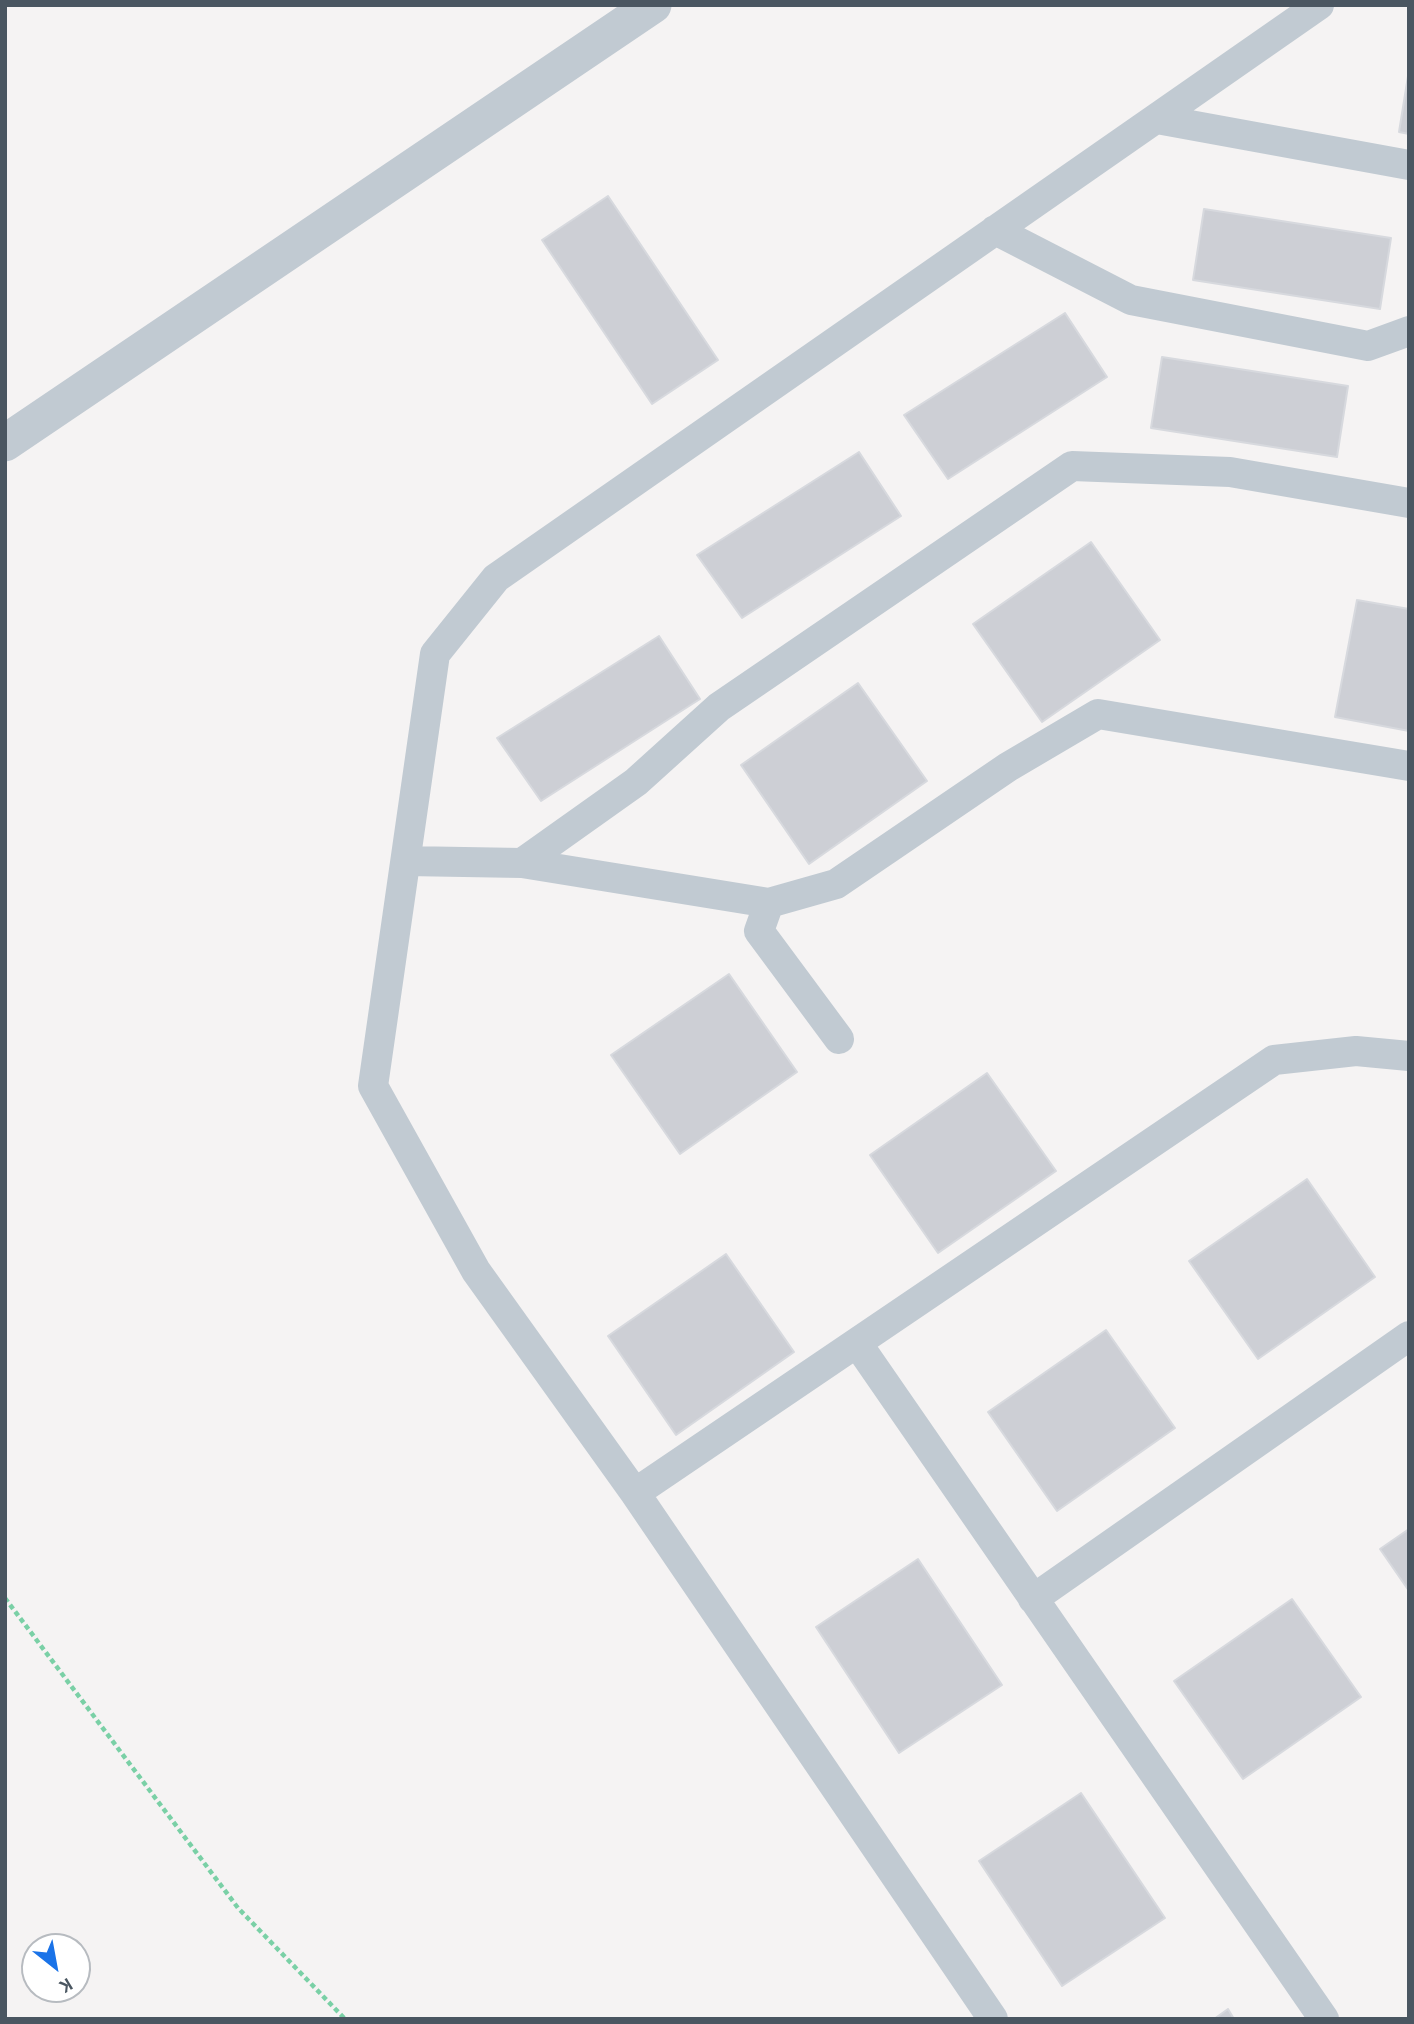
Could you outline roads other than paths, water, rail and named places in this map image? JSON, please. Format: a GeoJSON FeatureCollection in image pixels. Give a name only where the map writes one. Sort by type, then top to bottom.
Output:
{"type":"FeatureCollection","features":[{"type":"Feature","properties":{"kind":"street"},"geometry":{"type":"LineString","coordinates":[[5,443],[653,5]]}},
{"type":"Feature","properties":{"kind":"street"},"geometry":{"type":"LineString","coordinates":[[993,2019],[635,1493],[475,1271],[373,1086],[435,654],[496,578],[1319,5]]}},
{"type":"Feature","properties":{"kind":"street"},"geometry":{"type":"LineString","coordinates":[[1157,119],[1409,165]]}},
{"type":"Feature","properties":{"kind":"street"},"geometry":{"type":"LineString","coordinates":[[995,230],[1130,300],[1368,346],[1409,331]]}},
{"type":"Feature","properties":{"kind":"street"},"geometry":{"type":"LineString","coordinates":[[522,863],[635,782],[719,708],[1072,466],[1230,472],[1409,503]]}},
{"type":"Feature","properties":{"kind":"street"},"geometry":{"type":"LineString","coordinates":[[406,861],[522,863],[769,904],[836,884],[1008,767],[1098,714],[1409,766]]}},
{"type":"Feature","properties":{"kind":"street"},"geometry":{"type":"LineString","coordinates":[[769,904],[759,931],[839,1039]]}},
{"type":"Feature","properties":{"kind":"street"},"geometry":{"type":"LineString","coordinates":[[635,1493],[1274,1060],[1356,1051],[1409,1055]]}},
{"type":"Feature","properties":{"kind":"street"},"geometry":{"type":"LineString","coordinates":[[1033,1598],[1409,1336]]}},
{"type":"Feature","properties":{"kind":"street"},"geometry":{"type":"LineString","coordinates":[[857,1343],[1324,2019]]}}]}
